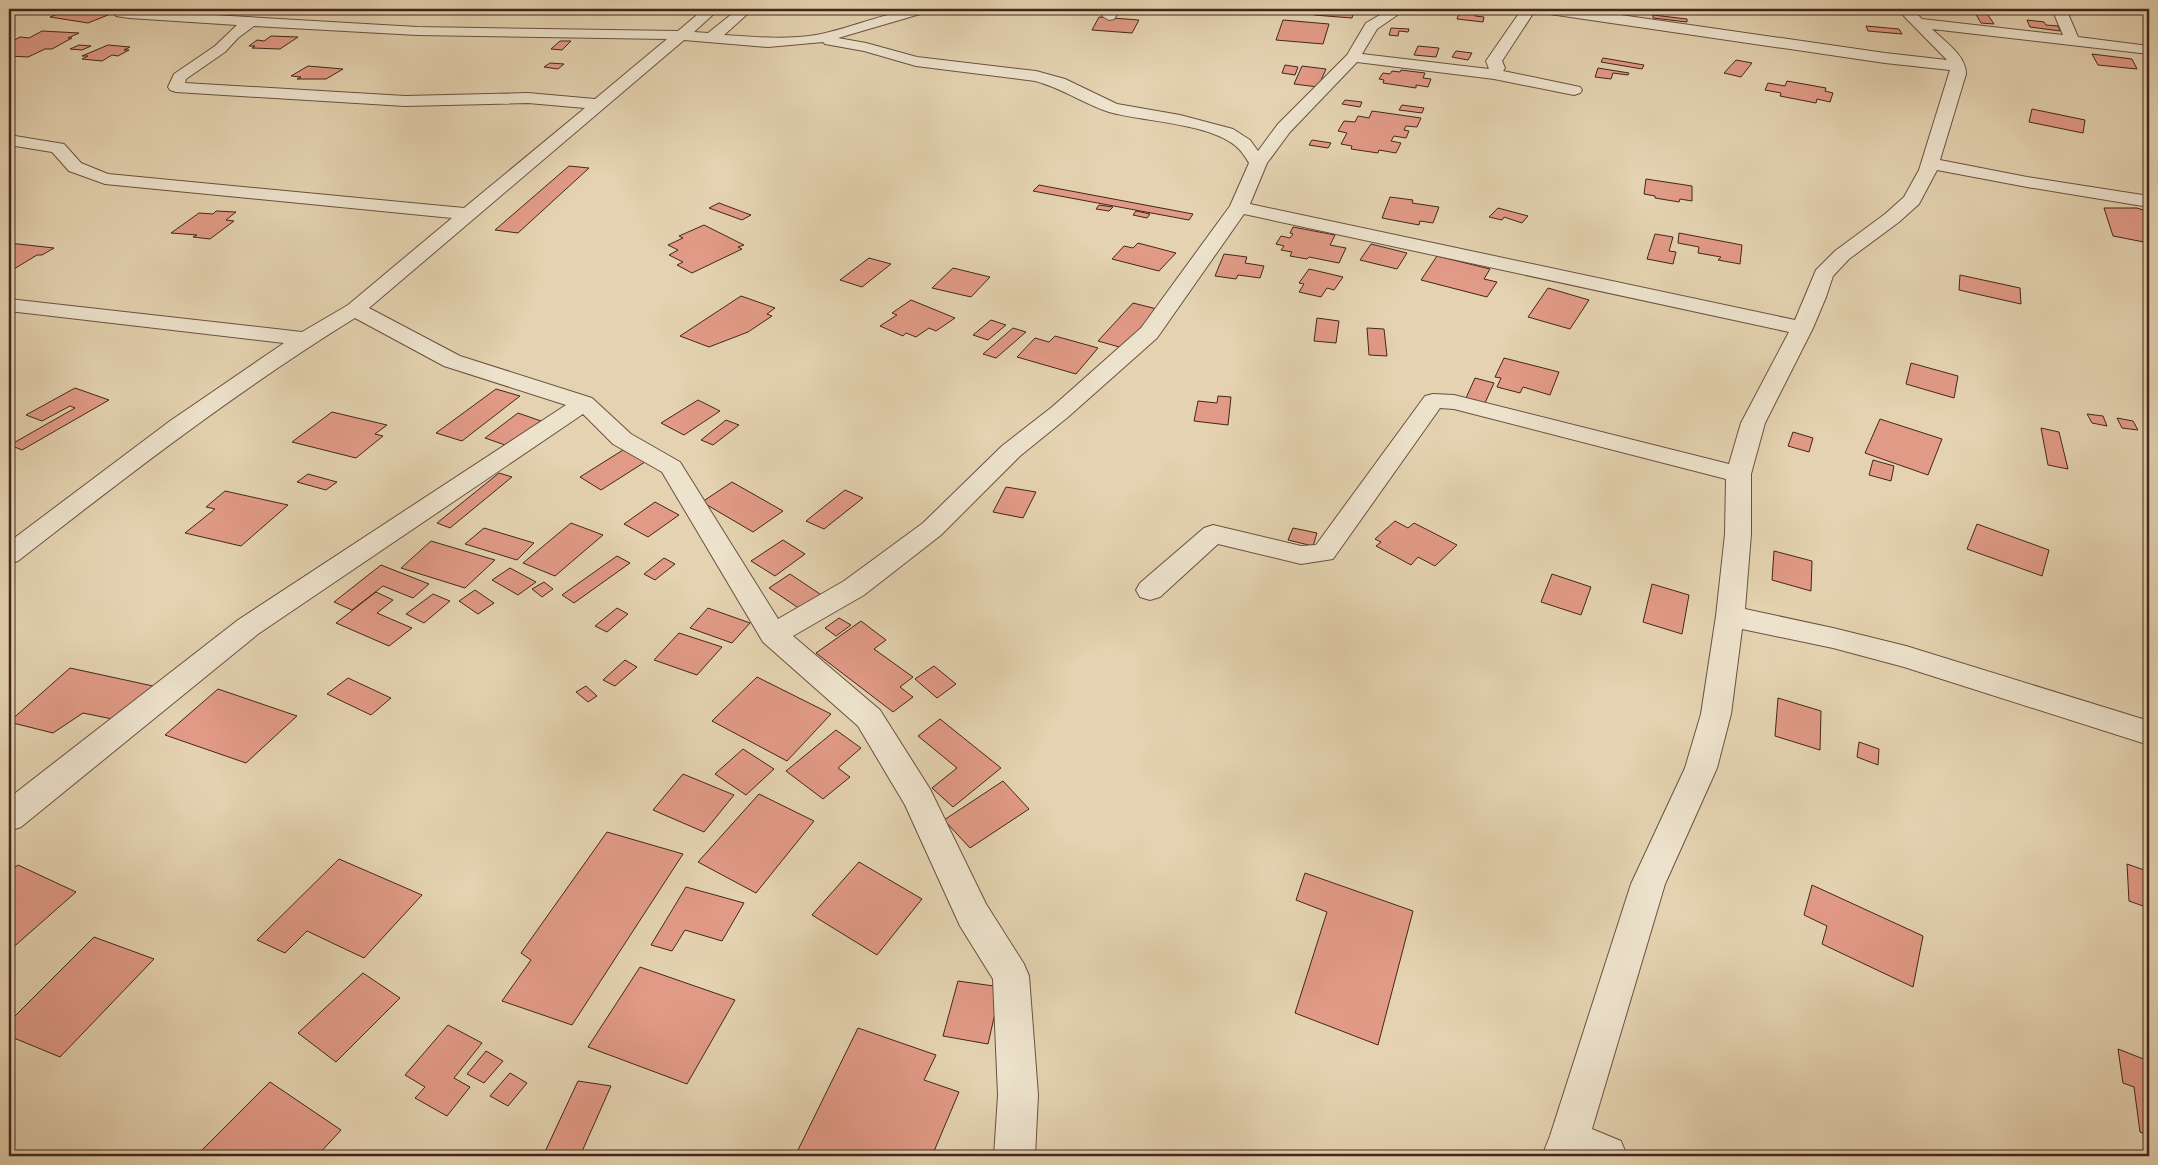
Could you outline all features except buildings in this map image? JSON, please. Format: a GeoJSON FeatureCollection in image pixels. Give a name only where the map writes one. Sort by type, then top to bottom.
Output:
{"type":"FeatureCollection","features":[{"type":"Feature","properties":{"kind":"street"},"geometry":{"type":"LineString","coordinates":[[114,9],[129,14],[418,31],[681,35],[768,43],[818,40],[866,47],[916,61],[1036,76],[1059,82],[1113,108],[1180,120],[1227,133],[1244,144],[1258,163]]}},
{"type":"Feature","properties":{"kind":"street"},"geometry":{"type":"LineString","coordinates":[[9,554],[156,441],[304,339],[355,309],[712,9]]}},
{"type":"Feature","properties":{"kind":"street"},"geometry":{"type":"LineString","coordinates":[[711,38],[746,9]]}},
{"type":"Feature","properties":{"kind":"street"},"geometry":{"type":"LineString","coordinates":[[818,40],[922,9]]}},
{"type":"Feature","properties":{"kind":"street"},"geometry":{"type":"LineString","coordinates":[[773,635],[854,588],[932,529],[1012,451],[1060,412],[1149,333],[1239,207],[1258,163],[1284,128],[1353,57],[1371,26],[1399,9]]}},
{"type":"Feature","properties":{"kind":"street"},"geometry":{"type":"LineString","coordinates":[[1494,74],[1497,68],[1494,62],[1497,56],[1505,47],[1529,9]]}},
{"type":"Feature","properties":{"kind":"street"},"geometry":{"type":"LineString","coordinates":[[1543,9],[1885,58],[1958,66]]}},
{"type":"Feature","properties":{"kind":"street"},"geometry":{"type":"LineString","coordinates":[[2059,9],[2072,40]]}},
{"type":"Feature","properties":{"kind":"street"},"geometry":{"type":"LineString","coordinates":[[1606,1156],[1566,1148],[1648,884],[1701,768],[1716,714],[1730,616],[1738,534],[1739,474],[1753,422],[1802,328],[1816,297],[1823,274],[1842,255],[1892,218],[1912,200],[1930,163],[1958,74],[1958,66],[1953,58],[1912,16]]}},
{"type":"Feature","properties":{"kind":"street"},"geometry":{"type":"LineString","coordinates":[[1912,16],[2149,50]]}},
{"type":"Feature","properties":{"kind":"street"},"geometry":{"type":"LineString","coordinates":[[250,22],[233,35],[220,49],[179,77],[176,87],[405,101],[528,98],[598,104]]}},
{"type":"Feature","properties":{"kind":"street"},"geometry":{"type":"LineString","coordinates":[[1353,57],[1494,74],[1574,90]]}},
{"type":"Feature","properties":{"kind":"street"},"geometry":{"type":"LineString","coordinates":[[9,140],[58,148],[75,167],[105,179],[467,214]]}},
{"type":"Feature","properties":{"kind":"street"},"geometry":{"type":"LineString","coordinates":[[1930,163],[2027,182],[2149,202]]}},
{"type":"Feature","properties":{"kind":"street"},"geometry":{"type":"LineString","coordinates":[[1239,207],[1802,328]]}},
{"type":"Feature","properties":{"kind":"street"},"geometry":{"type":"LineString","coordinates":[[9,305],[304,339]]}},
{"type":"Feature","properties":{"kind":"street"},"geometry":{"type":"LineString","coordinates":[[355,309],[452,361],[584,403],[622,439],[671,466],[773,635],[869,718],[918,799],[973,915],[1011,976],[1018,1095],[1015,1156]]}},
{"type":"Feature","properties":{"kind":"street"},"geometry":{"type":"LineString","coordinates":[[1150,590],[1213,534],[1301,555],[1324,553],[1433,401],[1454,402],[1739,474]]}},
{"type":"Feature","properties":{"kind":"street"},"geometry":{"type":"LineString","coordinates":[[9,817],[248,627],[584,403]]}},
{"type":"Feature","properties":{"kind":"street"},"geometry":{"type":"LineString","coordinates":[[1730,616],[1833,638],[1906,657],[2149,733]]}}]}
